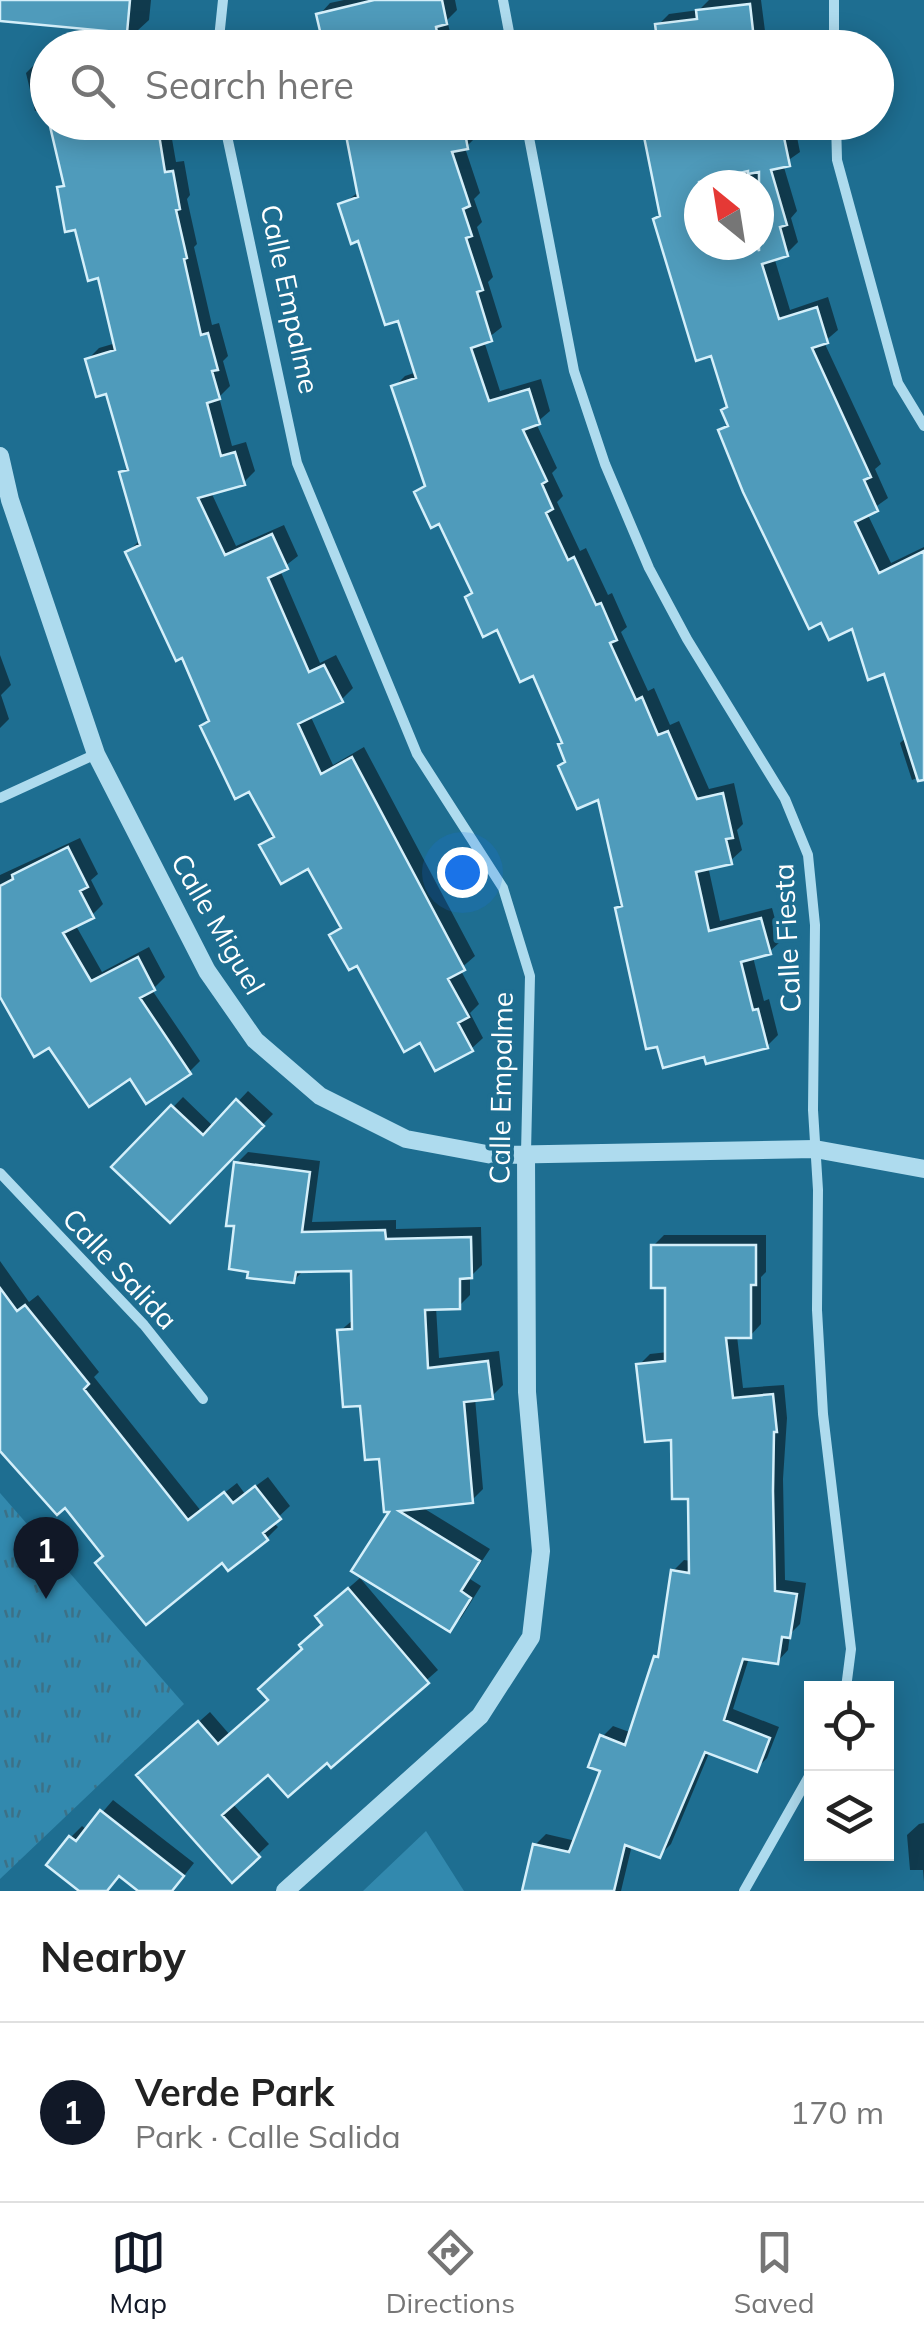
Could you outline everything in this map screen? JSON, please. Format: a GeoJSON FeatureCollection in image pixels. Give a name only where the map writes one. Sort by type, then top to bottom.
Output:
{"type":"FeatureCollection","features":[{"type":"Feature","properties":{"kind":"street"},"geometry":{"type":"LineString","coordinates":[[220,30],[222,0]]}},
{"type":"Feature","properties":{"kind":"street"},"geometry":{"type":"LineString","coordinates":[[502,0],[508,30]]}},
{"type":"Feature","properties":{"kind":"street"},"geometry":{"type":"LineString","coordinates":[[834,0],[834,30]]}},
{"type":"Feature","properties":{"kind":"street","name":"Calle Empalme"},"geometry":{"type":"LineString","coordinates":[[228,140],[296,464],[417,754],[503,888],[530,976],[527,1392],[541,1551],[531,1637],[480,1716],[284,1891]]}},
{"type":"Feature","properties":{"kind":"street","name":"Calle Fiesta"},"geometry":{"type":"LineString","coordinates":[[529,140],[574,371],[606,464],[649,568],[686,638],[786,799],[808,855],[815,924],[817,1310],[823,1414],[851,1649],[847,1681]]}},
{"type":"Feature","properties":{"kind":"street"},"geometry":{"type":"LineString","coordinates":[[836,140],[837,160],[898,383],[924,426]]}},
{"type":"Feature","properties":{"kind":"street","name":"Calle Miguel"},"geometry":{"type":"LineString","coordinates":[[0,456],[10,500],[96,754],[207,970],[255,1040],[320,1096],[406,1139],[492,1155],[815,1149],[924,1168]]}},
{"type":"Feature","properties":{"kind":"street"},"geometry":{"type":"LineString","coordinates":[[0,798],[96,754]]}},
{"type":"Feature","properties":{"kind":"street","name":"Calle Salida"},"geometry":{"type":"LineString","coordinates":[[0,1173],[144,1325],[203,1399]]}},
{"type":"Feature","properties":{"kind":"street"},"geometry":{"type":"LineString","coordinates":[[744,1891],[811,1771]]}},
{"type":"Feature","properties":{"kind":"green space"},"geometry":{"type":"Polygon","coordinates":[[[0,1493],[184,1704],[0,1879],[0,1493]]]}},
{"type":"Feature","properties":{"kind":"green space"},"geometry":{"type":"Polygon","coordinates":[[[426,1831],[464,1891],[363,1891],[426,1831]]]}},
{"type":"Feature","properties":{"kind":"building"},"geometry":{"type":"Polygon","coordinates":[[[0,0],[130,0],[127,30],[0,21],[0,0]]]}},
{"type":"Feature","properties":{"kind":"building"},"geometry":{"type":"Polygon","coordinates":[[[374,0],[442,0],[447,24],[437,30],[320,30],[316,14],[374,0]]]}},
{"type":"Feature","properties":{"kind":"building"},"geometry":{"type":"Polygon","coordinates":[[[750,4],[753,30],[656,30],[655,24],[697,19],[696,10],[750,4]]]}},
{"type":"Feature","properties":{"kind":"building"},"geometry":{"type":"Polygon","coordinates":[[[53,140],[160,140],[165,172],[173,171],[180,209],[176,210],[187,258],[184,259],[201,335],[208,333],[218,370],[212,371],[220,399],[207,403],[221,456],[235,452],[245,485],[198,498],[225,555],[272,534],[288,569],[268,578],[309,672],[324,665],[343,702],[298,724],[321,774],[352,757],[465,970],[448,979],[469,1017],[458,1023],[473,1051],[435,1071],[420,1043],[404,1052],[357,966],[349,970],[329,935],[341,928],[308,869],[281,884],[259,845],[274,837],[249,792],[235,799],[200,726],[209,721],[182,658],[176,661],[125,552],[140,545],[119,472],[128,470],[106,394],[96,397],[85,359],[115,350],[98,278],[88,281],[75,230],[65,232],[57,187],[64,186],[53,140]]]}},
{"type":"Feature","properties":{"kind":"building"},"geometry":{"type":"Polygon","coordinates":[[[347,140],[466,140],[468,149],[452,152],[470,206],[463,209],[472,236],[466,238],[483,290],[477,292],[492,341],[471,348],[489,401],[529,389],[540,424],[523,430],[547,481],[542,484],[553,509],[546,513],[568,560],[574,557],[596,605],[601,603],[617,640],[610,643],[636,700],[642,697],[658,735],[668,731],[697,799],[723,793],[733,838],[726,839],[732,864],[696,872],[709,931],[761,918],[771,954],[741,962],[768,1048],[706,1064],[704,1057],[663,1068],[657,1047],[646,1049],[615,908],[622,906],[598,800],[577,809],[558,766],[565,762],[558,744],[562,743],[533,676],[520,682],[497,630],[483,637],[465,597],[472,593],[439,524],[431,528],[414,492],[425,486],[391,386],[416,378],[398,321],[385,325],[358,241],[351,244],[338,204],[358,197],[347,140]]]}},
{"type":"Feature","properties":{"kind":"building"},"geometry":{"type":"Polygon","coordinates":[[[645,140],[785,140],[790,166],[771,170],[684,170],[684,260],[774,260],[774,180],[787,225],[780,227],[788,256],[762,264],[779,319],[817,307],[828,343],[812,348],[871,477],[864,480],[878,511],[855,522],[879,573],[924,551],[924,780],[918,781],[884,674],[868,680],[852,629],[829,640],[821,623],[809,629],[743,492],[718,430],[728,426],[721,410],[727,407],[711,356],[696,361],[653,219],[660,216],[645,140]]]}},
{"type":"Feature","properties":{"kind":"building"},"geometry":{"type":"Polygon","coordinates":[[[68,847],[88,887],[80,891],[94,918],[63,933],[91,981],[138,957],[155,990],[140,998],[191,1074],[146,1104],[130,1079],[89,1107],[49,1048],[34,1057],[0,997],[0,886],[13,879],[12,875],[68,847]]]}},
{"type":"Feature","properties":{"kind":"building"},"geometry":{"type":"Polygon","coordinates":[[[236,1099],[264,1126],[170,1223],[111,1167],[171,1105],[203,1135],[236,1099]]]}},
{"type":"Feature","properties":{"kind":"building"},"geometry":{"type":"Polygon","coordinates":[[[234,1162],[310,1172],[302,1232],[385,1230],[386,1239],[471,1237],[472,1278],[460,1279],[460,1309],[425,1310],[428,1368],[488,1361],[493,1399],[464,1402],[473,1503],[399,1511],[480,1561],[461,1591],[471,1598],[450,1632],[351,1571],[389,1512],[384,1512],[379,1459],[365,1460],[360,1406],[343,1407],[337,1330],[352,1329],[351,1271],[296,1272],[294,1283],[247,1278],[248,1272],[229,1269],[234,1226],[226,1226],[234,1162]]]}},
{"type":"Feature","properties":{"kind":"building"},"geometry":{"type":"Polygon","coordinates":[[[651,1245],[756,1245],[751,1338],[726,1338],[733,1398],[773,1394],[777,1432],[773,1491],[775,1591],[797,1594],[790,1638],[782,1637],[778,1664],[743,1659],[724,1720],[770,1738],[757,1772],[705,1752],[660,1858],[625,1845],[614,1891],[522,1891],[533,1844],[569,1852],[600,1771],[588,1767],[600,1735],[625,1745],[654,1656],[658,1657],[671,1570],[689,1573],[688,1499],[672,1499],[671,1440],[645,1442],[636,1364],[665,1361],[665,1288],[651,1288],[651,1245]]]}},
{"type":"Feature","properties":{"kind":"building"},"geometry":{"type":"Polygon","coordinates":[[[0,1288],[17,1311],[25,1305],[89,1384],[84,1389],[188,1520],[224,1492],[233,1503],[255,1486],[281,1519],[263,1533],[268,1540],[228,1571],[222,1563],[146,1625],[95,1563],[103,1556],[65,1508],[57,1515],[0,1451],[0,1288]]]}},
{"type":"Feature","properties":{"kind":"building"},"geometry":{"type":"Polygon","coordinates":[[[348,1588],[429,1683],[331,1768],[327,1763],[288,1797],[268,1775],[222,1815],[260,1857],[232,1883],[136,1775],[198,1721],[218,1744],[268,1700],[258,1689],[302,1649],[299,1645],[322,1625],[315,1616],[348,1588]]]}},
{"type":"Feature","properties":{"kind":"building"},"geometry":{"type":"Polygon","coordinates":[[[100,1810],[184,1876],[172,1891],[138,1891],[119,1876],[107,1891],[79,1891],[46,1865],[69,1836],[76,1841],[100,1810]]]}},
{"type":"Feature","properties":{"kind":"place","name":"Verde Park"},"geometry":{"type":"Point","coordinates":[46,1599]}}]}
